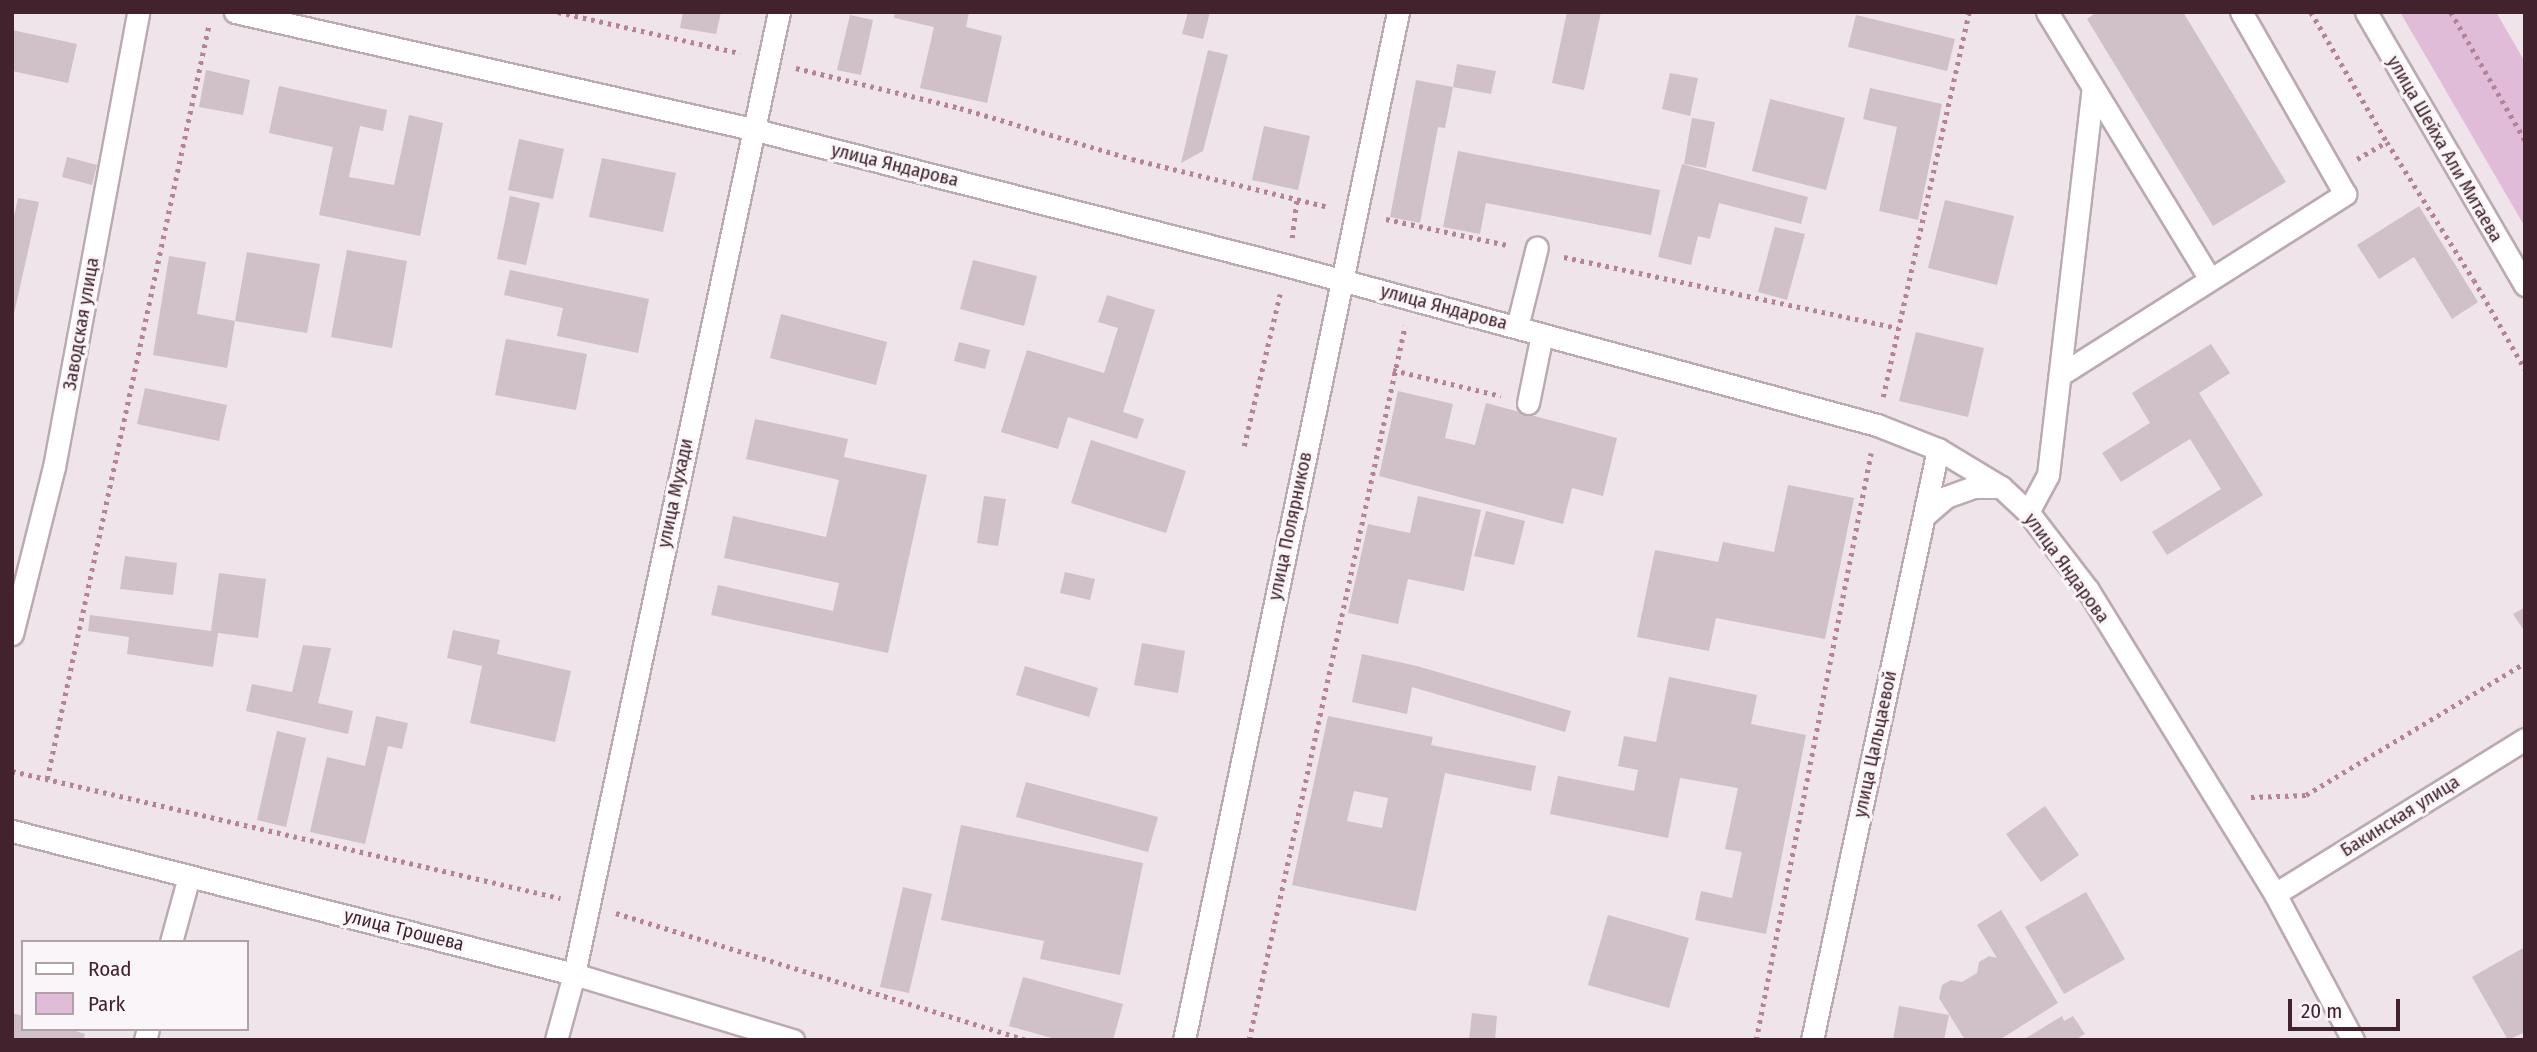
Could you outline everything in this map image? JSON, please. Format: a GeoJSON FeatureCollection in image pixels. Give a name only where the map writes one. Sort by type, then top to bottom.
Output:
{"type":"FeatureCollection","features":[{"type":"Feature","properties":{"kind":"street","name":"Заводская улица"},"geometry":{"type":"LineString","coordinates":[[12,634],[54,467],[138,12]]}},
{"type":"Feature","properties":{"kind":"street","name":"улица Яндарова"},"geometry":{"type":"LineString","coordinates":[[234,12],[752,129],[1340,279],[1877,425],[1938,449],[2001,487],[2028,512],[2088,590],[2275,894],[2353,1040]]}},
{"type":"Feature","properties":{"kind":"street","name":"улица Мухади"},"geometry":{"type":"LineString","coordinates":[[556,1040],[574,974],[779,12]]}},
{"type":"Feature","properties":{"kind":"street","name":"улица Полярников"},"geometry":{"type":"LineString","coordinates":[[1184,1040],[1340,279],[1398,12]]}},
{"type":"Feature","properties":{"kind":"street"},"geometry":{"type":"LineString","coordinates":[[2047,12],[2210,279]]}},
{"type":"Feature","properties":{"kind":"street"},"geometry":{"type":"LineString","coordinates":[[2060,374],[2345,194],[2241,12]]}},
{"type":"Feature","properties":{"kind":"street","name":"улица Шейха Али Митаева"},"geometry":{"type":"LineString","coordinates":[[2366,12],[2525,285]]}},
{"type":"Feature","properties":{"kind":"street"},"geometry":{"type":"LineString","coordinates":[[2028,512],[2048,475],[2093,89]]}},
{"type":"Feature","properties":{"kind":"street"},"geometry":{"type":"LineString","coordinates":[[1517,327],[1536,249]]}},
{"type":"Feature","properties":{"kind":"street"},"geometry":{"type":"LineString","coordinates":[[1528,403],[1542,334]]}},
{"type":"Feature","properties":{"kind":"street","name":"улица Цальцаевой"},"geometry":{"type":"LineString","coordinates":[[1812,1040],[1938,449]]}},
{"type":"Feature","properties":{"kind":"street"},"geometry":{"type":"LineString","coordinates":[[1924,516],[1946,498],[1973,487],[2001,487]]}},
{"type":"Feature","properties":{"kind":"street","name":"Бакинская улица"},"geometry":{"type":"LineString","coordinates":[[2275,894],[2525,739]]}},
{"type":"Feature","properties":{"kind":"street","name":"улица Трошева"},"geometry":{"type":"LineString","coordinates":[[12,831],[574,974],[793,1040]]}},
{"type":"Feature","properties":{"kind":"street"},"geometry":{"type":"LineString","coordinates":[[173,940],[189,876]]}},
{"type":"Feature","properties":{"kind":"path"},"geometry":{"type":"LineString","coordinates":[[47,779],[211,12]]}},
{"type":"Feature","properties":{"kind":"path"},"geometry":{"type":"LineString","coordinates":[[558,12],[960,108],[1132,159],[1297,200],[1898,328]]}},
{"type":"Feature","properties":{"kind":"path"},"geometry":{"type":"LineString","coordinates":[[1756,1040],[1877,425],[1969,12]]}},
{"type":"Feature","properties":{"kind":"path"},"geometry":{"type":"LineString","coordinates":[[2312,12],[2387,142],[2474,279],[2525,369]]}},
{"type":"Feature","properties":{"kind":"path"},"geometry":{"type":"LineString","coordinates":[[2451,12],[2525,140]]}},
{"type":"Feature","properties":{"kind":"path"},"geometry":{"type":"LineString","coordinates":[[1244,446],[1268,334],[1289,266],[1297,200]]}},
{"type":"Feature","properties":{"kind":"path"},"geometry":{"type":"LineString","coordinates":[[1249,1040],[1393,370],[1412,299]]}},
{"type":"Feature","properties":{"kind":"path"},"geometry":{"type":"LineString","coordinates":[[1393,370],[1528,403]]}},
{"type":"Feature","properties":{"kind":"path"},"geometry":{"type":"LineString","coordinates":[[2216,799],[2306,795],[2525,663]]}},
{"type":"Feature","properties":{"kind":"path"},"geometry":{"type":"LineString","coordinates":[[12,771],[588,905],[1027,1040]]}},
{"type":"Feature","properties":{"kind":"green space"},"geometry":{"type":"Polygon","coordinates":[[[2400,12],[2496,12],[2525,62],[2525,227],[2400,12]]]}},
{"type":"Feature","properties":{"kind":"building"},"geometry":{"type":"Polygon","coordinates":[[[683,12],[721,12],[716,34],[680,28],[683,12]]]}},
{"type":"Feature","properties":{"kind":"building"},"geometry":{"type":"Polygon","coordinates":[[[895,12],[969,12],[966,27],[1002,36],[987,103],[920,88],[934,27],[894,18],[895,12]]]}},
{"type":"Feature","properties":{"kind":"building"},"geometry":{"type":"Polygon","coordinates":[[[1188,12],[1210,12],[1203,39],[1182,34],[1188,12]]]}},
{"type":"Feature","properties":{"kind":"building"},"geometry":{"type":"Polygon","coordinates":[[[1567,12],[1601,12],[1584,90],[1552,83],[1567,12]]]}},
{"type":"Feature","properties":{"kind":"building"},"geometry":{"type":"Polygon","coordinates":[[[2097,12],[2183,12],[2286,182],[2213,226],[2087,19],[2097,12]]]}},
{"type":"Feature","properties":{"kind":"building"},"geometry":{"type":"Polygon","coordinates":[[[850,15],[873,20],[861,75],[837,70],[850,15]]]}},
{"type":"Feature","properties":{"kind":"building"},"geometry":{"type":"Polygon","coordinates":[[[1856,15],[1955,39],[1947,71],[1848,47],[1856,15]]]}},
{"type":"Feature","properties":{"kind":"building"},"geometry":{"type":"Polygon","coordinates":[[[12,30],[77,44],[68,83],[12,71],[12,30]]]}},
{"type":"Feature","properties":{"kind":"building"},"geometry":{"type":"Polygon","coordinates":[[[1208,50],[1228,55],[1203,151],[1181,163],[1208,50]]]}},
{"type":"Feature","properties":{"kind":"building"},"geometry":{"type":"Polygon","coordinates":[[[1457,64],[1496,71],[1491,94],[1453,87],[1457,64]]]}},
{"type":"Feature","properties":{"kind":"building"},"geometry":{"type":"Polygon","coordinates":[[[206,70],[250,80],[243,115],[199,107],[206,70]]]}},
{"type":"Feature","properties":{"kind":"building"},"geometry":{"type":"Polygon","coordinates":[[[1670,73],[1698,78],[1690,116],[1662,109],[1670,73]]]}},
{"type":"Feature","properties":{"kind":"building"},"geometry":{"type":"Polygon","coordinates":[[[1416,80],[1453,87],[1445,128],[1438,127],[1420,223],[1390,217],[1416,80]]]}},
{"type":"Feature","properties":{"kind":"building"},"geometry":{"type":"Polygon","coordinates":[[[279,86],[387,110],[383,131],[360,126],[349,177],[394,185],[409,115],[443,123],[420,236],[319,215],[333,147],[269,133],[279,86]]]}},
{"type":"Feature","properties":{"kind":"building"},"geometry":{"type":"Polygon","coordinates":[[[1870,88],[1942,104],[1918,220],[1879,211],[1897,127],[1863,119],[1870,88]]]}},
{"type":"Feature","properties":{"kind":"building"},"geometry":{"type":"Polygon","coordinates":[[[1770,99],[1845,118],[1826,190],[1752,171],[1770,99]]]}},
{"type":"Feature","properties":{"kind":"building"},"geometry":{"type":"Polygon","coordinates":[[[1692,118],[1715,122],[1706,168],[1684,164],[1692,118]]]}},
{"type":"Feature","properties":{"kind":"building"},"geometry":{"type":"Polygon","coordinates":[[[1264,126],[1310,136],[1298,190],[1252,180],[1264,126]]]}},
{"type":"Feature","properties":{"kind":"building"},"geometry":{"type":"Polygon","coordinates":[[[519,139],[564,149],[553,199],[508,190],[519,139]]]}},
{"type":"Feature","properties":{"kind":"building"},"geometry":{"type":"Polygon","coordinates":[[[1458,151],[1660,190],[1651,235],[1486,203],[1480,234],[1443,227],[1458,151]]]}},
{"type":"Feature","properties":{"kind":"building"},"geometry":{"type":"Polygon","coordinates":[[[67,157],[97,165],[92,185],[62,177],[67,157]]]}},
{"type":"Feature","properties":{"kind":"building"},"geometry":{"type":"Polygon","coordinates":[[[602,158],[676,173],[663,232],[589,217],[602,158]]]}},
{"type":"Feature","properties":{"kind":"building"},"geometry":{"type":"Polygon","coordinates":[[[1682,164],[1808,197],[1801,224],[1719,203],[1710,239],[1698,236],[1691,265],[1658,257],[1682,164]]]}},
{"type":"Feature","properties":{"kind":"building"},"geometry":{"type":"Polygon","coordinates":[[[510,196],[540,203],[526,265],[497,259],[510,196]]]}},
{"type":"Feature","properties":{"kind":"building"},"geometry":{"type":"Polygon","coordinates":[[[18,198],[39,202],[13,318],[12,226],[18,198]]]}},
{"type":"Feature","properties":{"kind":"building"},"geometry":{"type":"Polygon","coordinates":[[[1945,200],[2014,216],[1997,285],[1928,268],[1945,200]]]}},
{"type":"Feature","properties":{"kind":"building"},"geometry":{"type":"Polygon","coordinates":[[[2419,206],[2478,302],[2452,319],[2414,257],[2379,279],[2357,245],[2419,206]]]}},
{"type":"Feature","properties":{"kind":"building"},"geometry":{"type":"Polygon","coordinates":[[[1775,227],[1805,234],[1787,300],[1758,292],[1775,227]]]}},
{"type":"Feature","properties":{"kind":"building"},"geometry":{"type":"Polygon","coordinates":[[[347,250],[407,261],[392,348],[331,337],[347,250]]]}},
{"type":"Feature","properties":{"kind":"building"},"geometry":{"type":"Polygon","coordinates":[[[247,252],[320,264],[307,333],[235,321],[247,252]]]}},
{"type":"Feature","properties":{"kind":"building"},"geometry":{"type":"Polygon","coordinates":[[[169,256],[206,262],[197,314],[235,321],[227,368],[153,355],[169,256]]]}},
{"type":"Feature","properties":{"kind":"building"},"geometry":{"type":"Polygon","coordinates":[[[973,260],[1037,276],[1024,326],[960,309],[973,260]]]}},
{"type":"Feature","properties":{"kind":"building"},"geometry":{"type":"Polygon","coordinates":[[[510,270],[649,299],[638,353],[557,336],[563,308],[504,295],[510,270]]]}},
{"type":"Feature","properties":{"kind":"building"},"geometry":{"type":"Polygon","coordinates":[[[1107,295],[1155,310],[1123,412],[1144,419],[1137,439],[1068,417],[1058,449],[1001,432],[1027,350],[1104,373],[1118,328],[1098,322],[1107,295]]]}},
{"type":"Feature","properties":{"kind":"building"},"geometry":{"type":"Polygon","coordinates":[[[781,314],[887,342],[876,385],[770,358],[781,314]]]}},
{"type":"Feature","properties":{"kind":"building"},"geometry":{"type":"Polygon","coordinates":[[[1916,332],[1984,348],[1968,417],[1899,401],[1916,332]]]}},
{"type":"Feature","properties":{"kind":"building"},"geometry":{"type":"Polygon","coordinates":[[[506,339],[587,354],[576,410],[495,395],[506,339]]]}},
{"type":"Feature","properties":{"kind":"building"},"geometry":{"type":"Polygon","coordinates":[[[959,342],[990,350],[985,369],[954,361],[959,342]]]}},
{"type":"Feature","properties":{"kind":"building"},"geometry":{"type":"Polygon","coordinates":[[[2211,344],[2230,373],[2199,393],[2263,495],[2167,555],[2152,532],[2221,489],[2190,439],[2121,482],[2102,453],[2150,423],[2132,393],[2211,344]]]}},
{"type":"Feature","properties":{"kind":"building"},"geometry":{"type":"Polygon","coordinates":[[[145,388],[227,405],[219,441],[137,424],[145,388]]]}},
{"type":"Feature","properties":{"kind":"building"},"geometry":{"type":"Polygon","coordinates":[[[1398,391],[1453,404],[1445,438],[1475,445],[1486,403],[1617,438],[1603,496],[1572,488],[1563,524],[1379,476],[1398,391]]]}},
{"type":"Feature","properties":{"kind":"building"},"geometry":{"type":"Polygon","coordinates":[[[755,419],[848,439],[844,457],[927,475],[888,653],[711,615],[718,585],[833,611],[839,583],[724,558],[733,516],[826,537],[839,480],[746,459],[755,419]]]}},
{"type":"Feature","properties":{"kind":"building"},"geometry":{"type":"Polygon","coordinates":[[[1091,440],[1186,471],[1166,533],[1071,503],[1091,440]]]}},
{"type":"Feature","properties":{"kind":"building"},"geometry":{"type":"Polygon","coordinates":[[[1788,485],[1854,498],[1825,639],[1716,618],[1709,651],[1637,637],[1655,550],[1718,562],[1723,542],[1774,552],[1788,485]]]}},
{"type":"Feature","properties":{"kind":"building"},"geometry":{"type":"Polygon","coordinates":[[[984,496],[1006,499],[998,546],[977,543],[984,496]]]}},
{"type":"Feature","properties":{"kind":"building"},"geometry":{"type":"Polygon","coordinates":[[[1418,496],[1481,510],[1464,591],[1408,579],[1398,624],[1348,613],[1368,524],[1410,533],[1418,496]]]}},
{"type":"Feature","properties":{"kind":"building"},"geometry":{"type":"Polygon","coordinates":[[[1486,511],[1525,521],[1514,565],[1474,556],[1486,511]]]}},
{"type":"Feature","properties":{"kind":"building"},"geometry":{"type":"Polygon","coordinates":[[[125,556],[177,563],[173,595],[120,589],[125,556]]]}},
{"type":"Feature","properties":{"kind":"building"},"geometry":{"type":"Polygon","coordinates":[[[1065,572],[1095,579],[1090,600],[1060,593],[1065,572]]]}},
{"type":"Feature","properties":{"kind":"building"},"geometry":{"type":"Polygon","coordinates":[[[219,573],[266,579],[258,638],[218,633],[213,667],[127,654],[129,637],[88,631],[90,615],[211,631],[219,573]]]}},
{"type":"Feature","properties":{"kind":"building"},"geometry":{"type":"Polygon","coordinates":[[[2525,607],[2525,632],[2513,614],[2525,607]]]}},
{"type":"Feature","properties":{"kind":"building"},"geometry":{"type":"Polygon","coordinates":[[[453,630],[500,640],[497,654],[571,671],[555,742],[470,723],[482,666],[447,658],[453,630]]]}},
{"type":"Feature","properties":{"kind":"building"},"geometry":{"type":"Polygon","coordinates":[[[1142,643],[1185,651],[1178,693],[1134,685],[1142,643]]]}},
{"type":"Feature","properties":{"kind":"building"},"geometry":{"type":"Polygon","coordinates":[[[303,645],[331,648],[318,703],[353,711],[348,734],[246,711],[252,684],[292,692],[303,645]]]}},
{"type":"Feature","properties":{"kind":"building"},"geometry":{"type":"Polygon","coordinates":[[[1362,654],[1417,666],[1571,711],[1565,732],[1412,687],[1407,714],[1352,702],[1362,654]]]}},
{"type":"Feature","properties":{"kind":"building"},"geometry":{"type":"Polygon","coordinates":[[[1025,666],[1098,688],[1089,717],[1016,695],[1025,666]]]}},
{"type":"Feature","properties":{"kind":"building"},"geometry":{"type":"Polygon","coordinates":[[[1669,677],[1757,695],[1751,724],[1806,735],[1766,934],[1695,920],[1701,891],[1732,898],[1742,852],[1725,849],[1738,788],[1680,778],[1668,838],[1550,814],[1558,776],[1634,791],[1638,770],[1618,766],[1624,736],[1656,742],[1669,677]]]}},
{"type":"Feature","properties":{"kind":"building"},"geometry":{"type":"Polygon","coordinates":[[[376,716],[408,723],[402,749],[388,746],[365,844],[310,832],[327,757],[365,766],[376,716]]]}},
{"type":"Feature","properties":{"kind":"building"},"geometry":{"type":"Polygon","coordinates":[[[1328,716],[1433,737],[1431,745],[1536,766],[1531,791],[1445,773],[1416,911],[1292,885],[1328,716]],[[1354,791],[1347,821],[1382,828],[1388,798],[1354,791]]]}},
{"type":"Feature","properties":{"kind":"building"},"geometry":{"type":"Polygon","coordinates":[[[277,731],[306,738],[286,827],[257,820],[277,731]]]}},
{"type":"Feature","properties":{"kind":"building"},"geometry":{"type":"Polygon","coordinates":[[[1026,782],[1158,817],[1148,852],[1016,817],[1026,782]]]}},
{"type":"Feature","properties":{"kind":"building"},"geometry":{"type":"Polygon","coordinates":[[[2045,806],[2079,855],[2041,882],[2006,834],[2045,806]]]}},
{"type":"Feature","properties":{"kind":"building"},"geometry":{"type":"Polygon","coordinates":[[[961,825],[1143,863],[1120,975],[1040,959],[1044,941],[941,920],[961,825]]]}},
{"type":"Feature","properties":{"kind":"building"},"geometry":{"type":"Polygon","coordinates":[[[903,887],[932,894],[909,993],[880,987],[903,887]]]}},
{"type":"Feature","properties":{"kind":"building"},"geometry":{"type":"Polygon","coordinates":[[[2086,892],[2125,959],[2064,994],[2025,927],[2086,892]]]}},
{"type":"Feature","properties":{"kind":"building"},"geometry":{"type":"Polygon","coordinates":[[[2001,910],[2058,1003],[1999,1040],[1965,1040],[1939,998],[1942,985],[1951,980],[1962,982],[1977,973],[1979,962],[1989,956],[1997,958],[1977,925],[2001,910]]]}},
{"type":"Feature","properties":{"kind":"building"},"geometry":{"type":"Polygon","coordinates":[[[1608,915],[1689,938],[1669,1008],[1588,985],[1608,915]]]}},
{"type":"Feature","properties":{"kind":"building"},"geometry":{"type":"Polygon","coordinates":[[[2525,947],[2525,1032],[2508,1040],[2472,977],[2525,947]]]}},
{"type":"Feature","properties":{"kind":"building"},"geometry":{"type":"Polygon","coordinates":[[[1023,977],[1123,1004],[1113,1040],[1059,1040],[1009,1026],[1023,977]]]}},
{"type":"Feature","properties":{"kind":"building"},"geometry":{"type":"Polygon","coordinates":[[[1899,1006],[1949,1015],[1944,1040],[1893,1040],[1899,1006]]]}},
{"type":"Feature","properties":{"kind":"building"},"geometry":{"type":"Polygon","coordinates":[[[12,1013],[21,1015],[21,1031],[75,1031],[85,1034],[83,1040],[12,1040],[12,1013]]]}},
{"type":"Feature","properties":{"kind":"building"},"geometry":{"type":"Polygon","coordinates":[[[1472,1013],[1497,1016],[1495,1040],[1469,1040],[1472,1013]]]}},
{"type":"Feature","properties":{"kind":"building"},"geometry":{"type":"Polygon","coordinates":[[[2062,1016],[2064,1021],[2073,1016],[2085,1034],[2075,1040],[2023,1040],[2062,1016]]]}}]}
